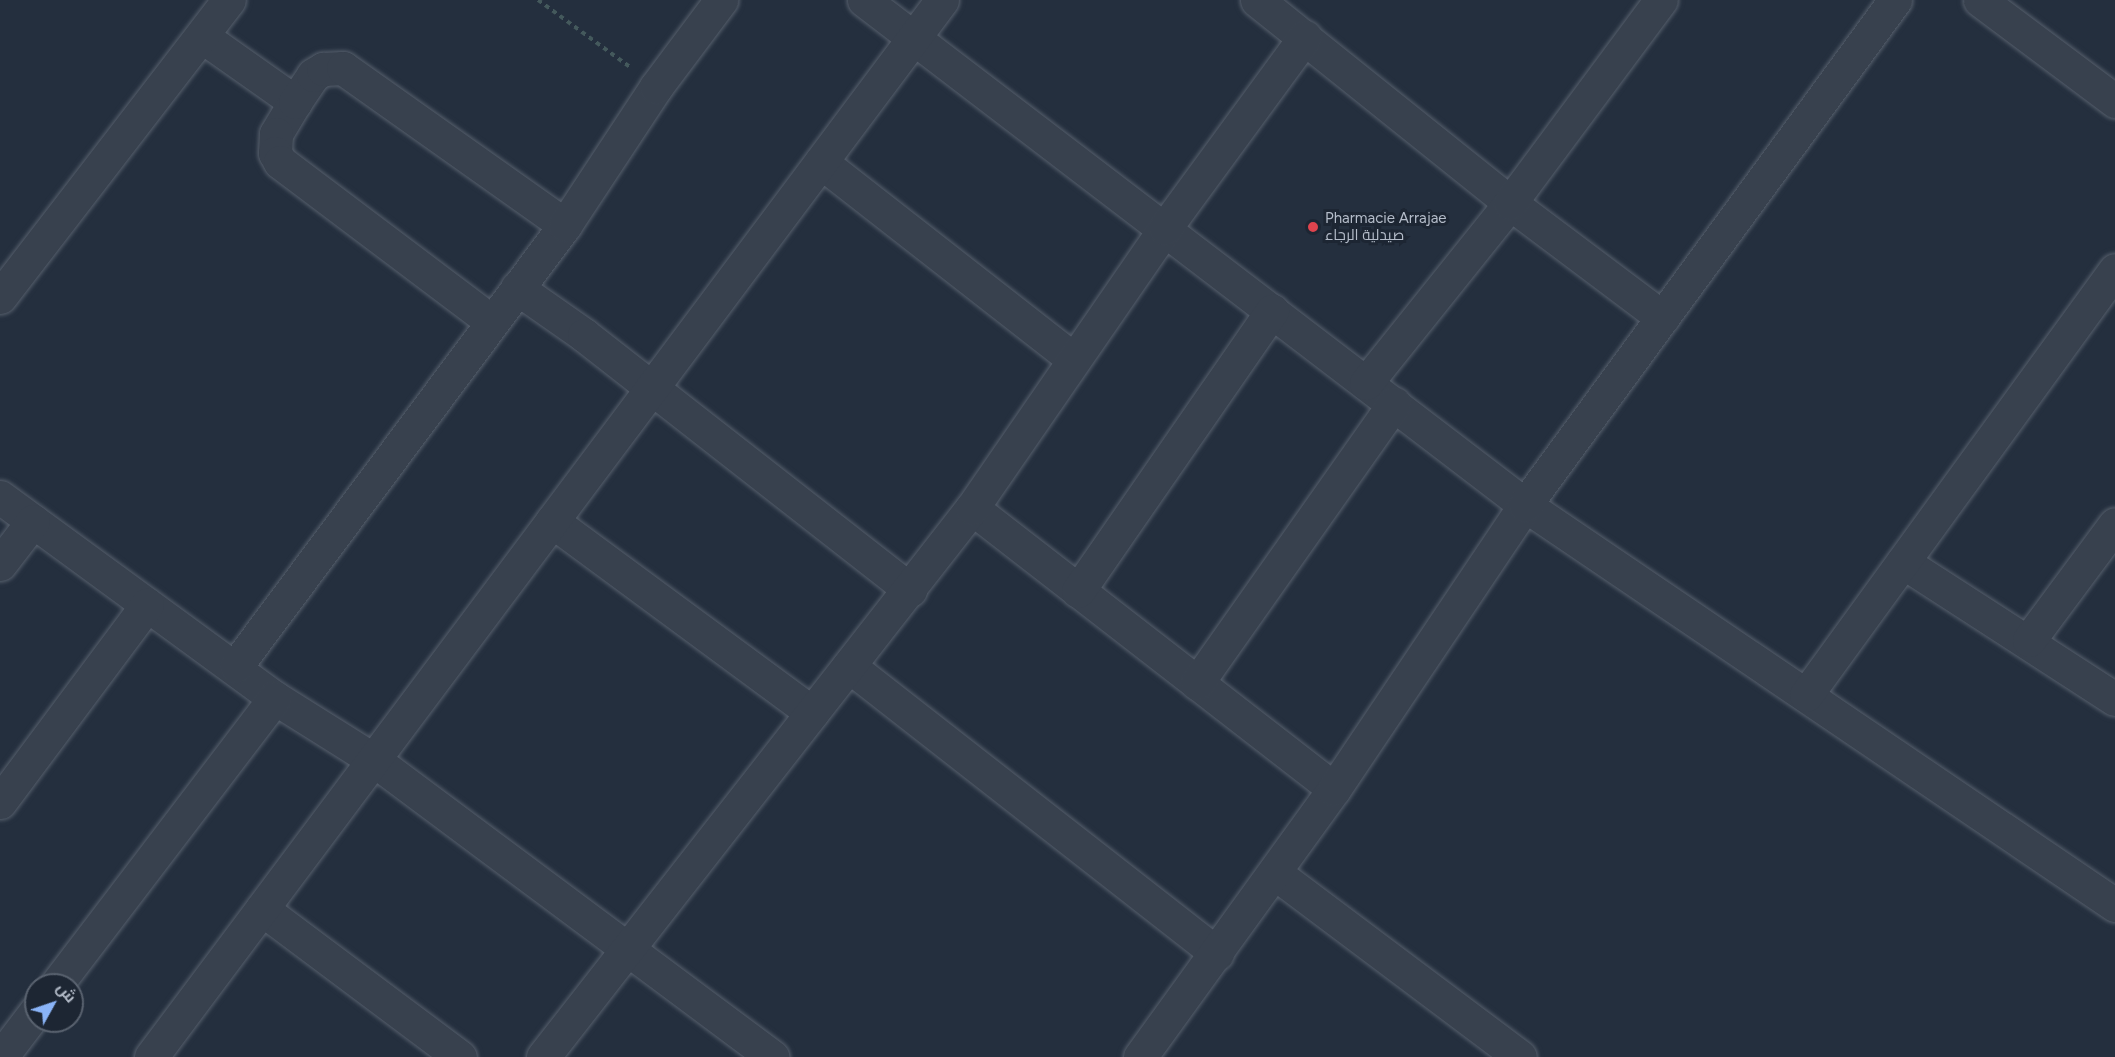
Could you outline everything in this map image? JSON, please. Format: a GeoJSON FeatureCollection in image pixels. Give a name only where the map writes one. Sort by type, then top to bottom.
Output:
{"type":"FeatureCollection","features":[{"type":"Feature","properties":{"kind":"street"},"geometry":{"type":"LineString","coordinates":[[0,297],[203,37],[229,0]]}},
{"type":"Feature","properties":{"kind":"street"},"geometry":{"type":"LineString","coordinates":[[236,666],[491,321],[565,225],[656,87],[721,0]]}},
{"type":"Feature","properties":{"kind":"street"},"geometry":{"type":"LineString","coordinates":[[864,0],[1526,505],[2115,905]]}},
{"type":"Feature","properties":{"kind":"street"},"geometry":{"type":"LineString","coordinates":[[151,1057],[942,0]]}},
{"type":"Feature","properties":{"kind":"street"},"geometry":{"type":"LineString","coordinates":[[1257,0],[1510,203],[1664,318]]}},
{"type":"Feature","properties":{"kind":"street"},"geometry":{"type":"LineString","coordinates":[[1366,383],[1510,203],[1661,0]]}},
{"type":"Feature","properties":{"kind":"street"},"geometry":{"type":"LineString","coordinates":[[1140,1057],[1334,789],[1526,505],[1895,0]]}},
{"type":"Feature","properties":{"kind":"street"},"geometry":{"type":"LineString","coordinates":[[1980,0],[2114,99]]}},
{"type":"Feature","properties":{"kind":"street"},"geometry":{"type":"LineString","coordinates":[[203,37],[296,102]]}},
{"type":"Feature","properties":{"kind":"street"},"geometry":{"type":"LineString","coordinates":[[543,1057],[972,508],[1165,228],[1305,37]]}},
{"type":"Feature","properties":{"kind":"street"},"geometry":{"type":"LineString","coordinates":[[491,321],[280,162],[275,153],[276,135],[313,75],[323,69],[343,68],[565,225]]}},
{"type":"Feature","properties":{"kind":"street"},"geometry":{"type":"LineString","coordinates":[[821,162],[1074,359]]}},
{"type":"Feature","properties":{"kind":"street"},"geometry":{"type":"LineString","coordinates":[[1806,695],[2115,270]]}},
{"type":"Feature","properties":{"kind":"street"},"geometry":{"type":"LineString","coordinates":[[517,288],[584,335],[650,390],[910,590]]}},
{"type":"Feature","properties":{"kind":"street"},"geometry":{"type":"LineString","coordinates":[[1078,591],[1272,311]]}},
{"type":"Feature","properties":{"kind":"street"},"geometry":{"type":"LineString","coordinates":[[1197,683],[1394,404]]}},
{"type":"Feature","properties":{"kind":"street"},"geometry":{"type":"LineString","coordinates":[[0,496],[147,605],[236,666],[275,698],[374,760],[628,946],[740,1047],[772,1057]]}},
{"type":"Feature","properties":{"kind":"street"},"geometry":{"type":"LineString","coordinates":[[972,508],[1334,789]]}},
{"type":"Feature","properties":{"kind":"street"},"geometry":{"type":"LineString","coordinates":[[0,564],[33,521]]}},
{"type":"Feature","properties":{"kind":"street"},"geometry":{"type":"LineString","coordinates":[[552,521],[812,713]]}},
{"type":"Feature","properties":{"kind":"street"},"geometry":{"type":"LineString","coordinates":[[2029,640],[2115,524]]}},
{"type":"Feature","properties":{"kind":"street"},"geometry":{"type":"LineString","coordinates":[[1903,562],[2029,640],[2115,699]]}},
{"type":"Feature","properties":{"kind":"street"},"geometry":{"type":"LineString","coordinates":[[0,802],[147,605]]}},
{"type":"Feature","properties":{"kind":"street"},"geometry":{"type":"LineString","coordinates":[[849,666],[1217,953]]}},
{"type":"Feature","properties":{"kind":"street"},"geometry":{"type":"LineString","coordinates":[[65,973],[275,698]]}},
{"type":"Feature","properties":{"kind":"street"},"geometry":{"type":"LineString","coordinates":[[1275,873],[1520,1057]]}},
{"type":"Feature","properties":{"kind":"street"},"geometry":{"type":"LineString","coordinates":[[262,909],[460,1057]]}},
{"type":"Feature","properties":{"kind":"street"},"geometry":{"type":"LineString","coordinates":[[4,1054],[24,1027]]}},
{"type":"Feature","properties":{"kind":"path"},"geometry":{"type":"LineString","coordinates":[[538,0],[656,87]]}},
{"type":"Feature","properties":{"kind":"place","name":"Pharmacie Arrajae صيدلية الرجاء"},"geometry":{"type":"Point","coordinates":[1313,227]}}]}
